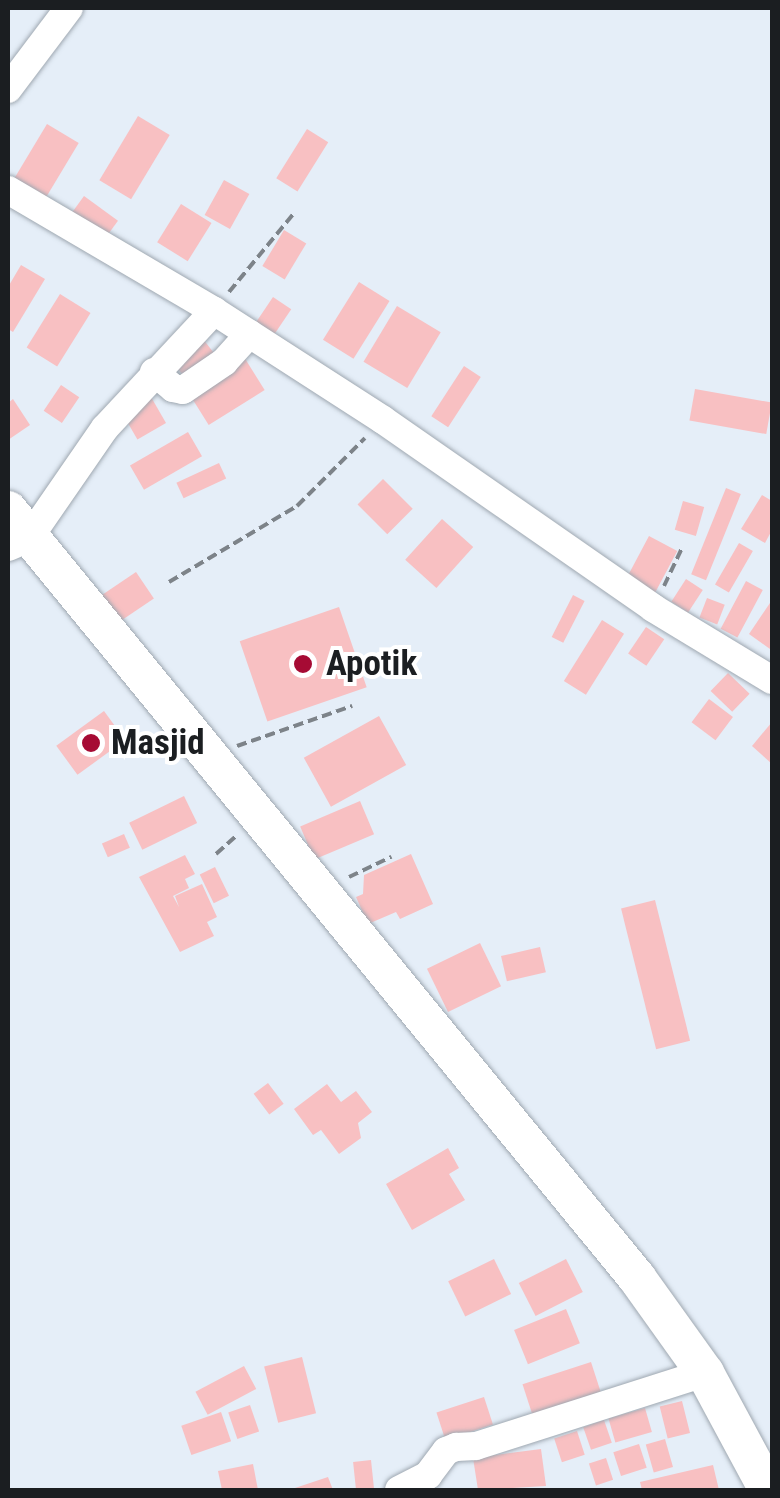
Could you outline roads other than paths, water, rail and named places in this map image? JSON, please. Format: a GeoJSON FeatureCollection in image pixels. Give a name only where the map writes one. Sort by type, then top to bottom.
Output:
{"type":"FeatureCollection","features":[{"type":"Feature","properties":{"kind":"street"},"geometry":{"type":"LineString","coordinates":[[8,89],[70,8]]}},
{"type":"Feature","properties":{"kind":"street"},"geometry":{"type":"LineString","coordinates":[[8,190],[214,311],[383,420],[653,608],[772,680]]}},
{"type":"Feature","properties":{"kind":"street"},"geometry":{"type":"LineString","coordinates":[[214,311],[154,372],[15,532],[212,761],[588,1216],[689,1378],[768,1490]]}},
{"type":"Feature","properties":{"kind":"street"},"geometry":{"type":"LineString","coordinates":[[154,372],[173,388],[183,390],[224,362],[249,334]]}},
{"type":"Feature","properties":{"kind":"street"},"geometry":{"type":"LineString","coordinates":[[399,1490],[428,1476],[446,1451],[456,1447],[476,1446],[689,1378]]}},
{"type":"Feature","properties":{"kind":"place","name":"Apotik"},"geometry":{"type":"Point","coordinates":[303,664]}},
{"type":"Feature","properties":{"kind":"place","name":"Masjid"},"geometry":{"type":"Point","coordinates":[91,743]}}]}
